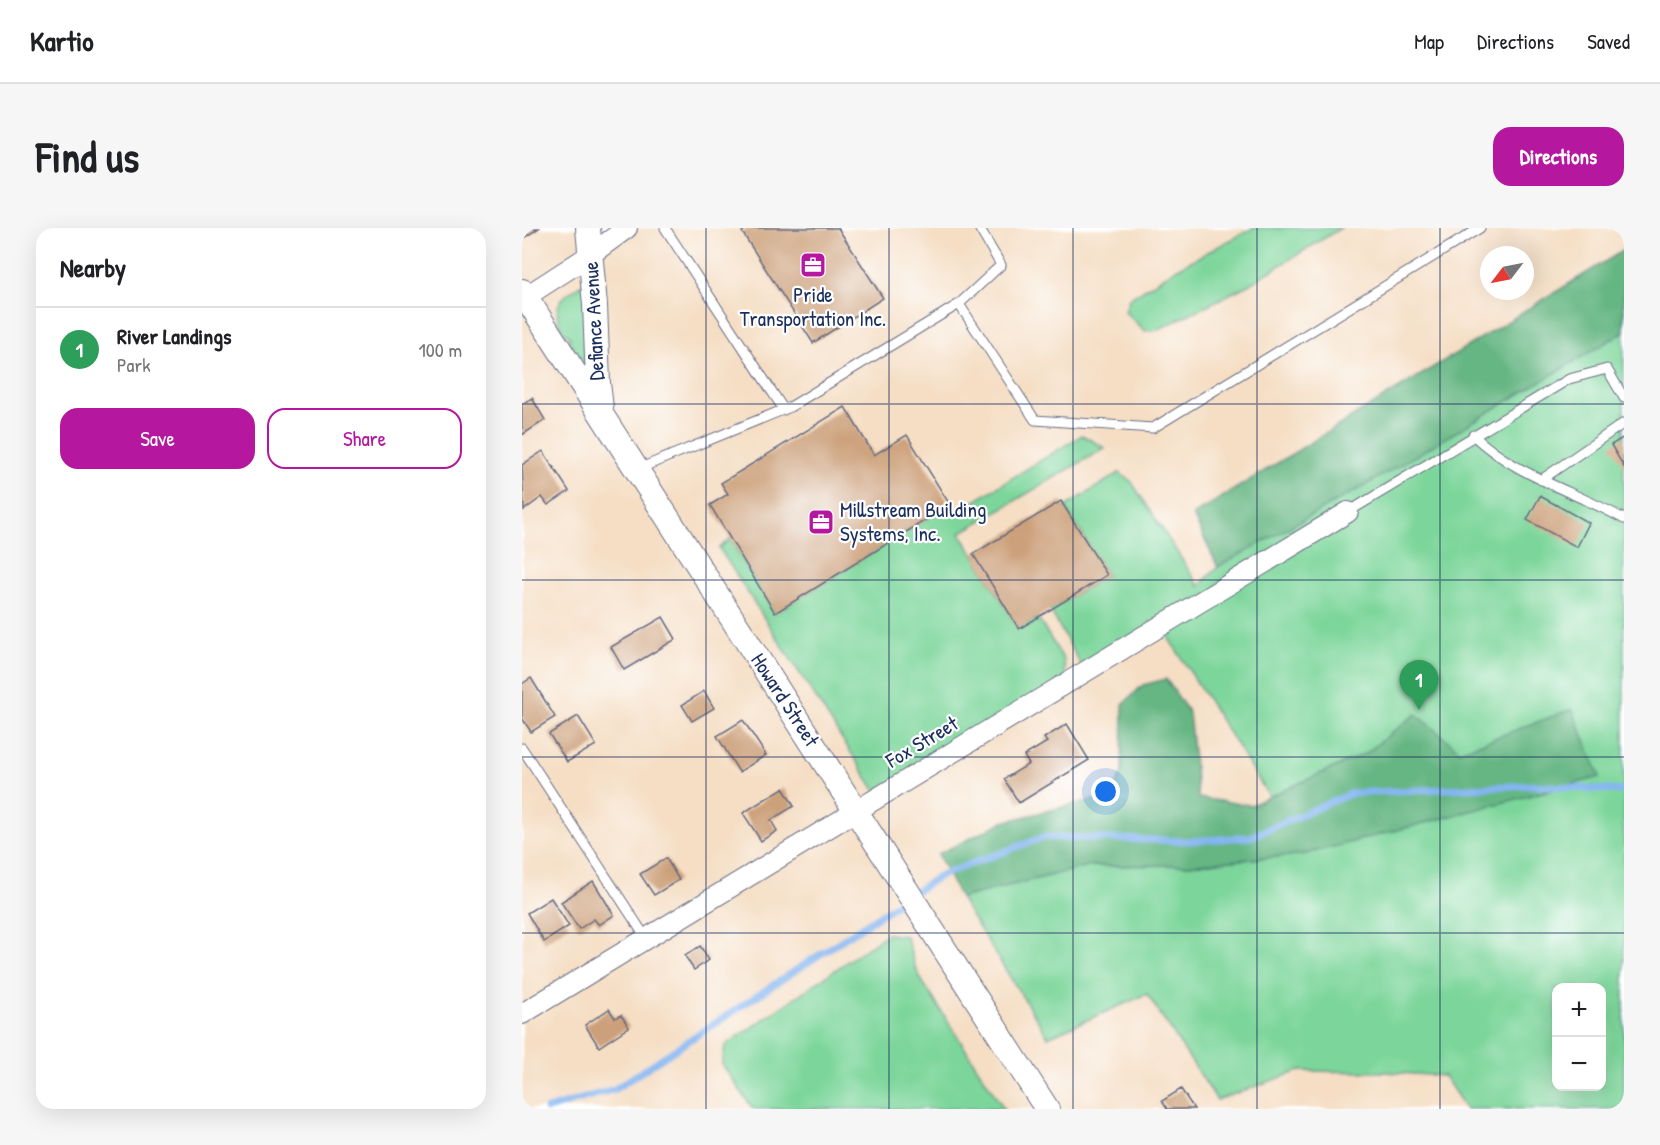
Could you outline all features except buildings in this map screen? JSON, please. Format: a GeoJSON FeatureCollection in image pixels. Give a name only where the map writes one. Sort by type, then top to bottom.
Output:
{"type":"FeatureCollection","features":[{"type":"Feature","properties":{"kind":"street","name":"Defiance Avenue"},"geometry":{"type":"LineString","coordinates":[[588,228],[595,305],[597,383],[601,414]]}},
{"type":"Feature","properties":{"kind":"street"},"geometry":{"type":"LineString","coordinates":[[523,296],[590,255],[627,228]]}},
{"type":"Feature","properties":{"kind":"street","name":"Howard Street"},"geometry":{"type":"LineString","coordinates":[[523,296],[1047,1109]]}},
{"type":"Feature","properties":{"kind":"street","name":"Fox Street"},"geometry":{"type":"LineString","coordinates":[[522,1014],[1348,512]]}},
{"type":"Feature","properties":{"kind":"lane"},"geometry":{"type":"LineString","coordinates":[[665,228],[784,410]]}},
{"type":"Feature","properties":{"kind":"lane"},"geometry":{"type":"LineString","coordinates":[[637,470],[784,410],[959,304],[1001,265],[979,228]]}},
{"type":"Feature","properties":{"kind":"lane"},"geometry":{"type":"LineString","coordinates":[[959,304],[1035,420],[1153,428],[1470,231],[1480,228]]}},
{"type":"Feature","properties":{"kind":"lane"},"geometry":{"type":"LineString","coordinates":[[1348,512],[1569,379],[1607,369],[1624,398]]}},
{"type":"Feature","properties":{"kind":"lane"},"geometry":{"type":"LineString","coordinates":[[1541,480],[1624,423]]}},
{"type":"Feature","properties":{"kind":"lane"},"geometry":{"type":"LineString","coordinates":[[1473,435],[1490,451],[1541,480],[1624,519]]}},
{"type":"Feature","properties":{"kind":"lane"},"geometry":{"type":"LineString","coordinates":[[522,748],[646,938]]}},
{"type":"Feature","properties":{"kind":"green space"},"geometry":{"type":"Polygon","coordinates":[[[1253,228],[1341,228],[1248,285],[1157,330],[1145,331],[1125,312],[1129,299],[1176,269],[1253,228]]]}},
{"type":"Feature","properties":{"kind":"green space"},"geometry":{"type":"Polygon","coordinates":[[[1624,250],[1624,1109],[1466,1109],[1444,1076],[1385,1072],[1299,1071],[1217,1100],[1147,994],[1048,1037],[960,898],[1088,866],[1187,865],[1306,854],[1161,626],[1085,672],[1050,610],[1107,575],[1065,507],[1119,473],[1131,481],[1199,586],[1218,567],[1193,515],[1624,250]]]}},
{"type":"Feature","properties":{"kind":"green space"},"geometry":{"type":"Polygon","coordinates":[[[1624,250],[1624,332],[1373,481],[1218,567],[1193,515],[1624,250]]]}},
{"type":"Feature","properties":{"kind":"green space"},"geometry":{"type":"Polygon","coordinates":[[[586,282],[586,366],[568,341],[570,338],[567,333],[564,334],[557,316],[564,297],[586,282]]]}},
{"type":"Feature","properties":{"kind":"green space"},"geometry":{"type":"Polygon","coordinates":[[[1082,435],[1105,448],[960,533],[1019,629],[1038,618],[1064,660],[1066,683],[879,796],[719,548],[730,539],[775,613],[950,505],[957,512],[1082,435]]]}},
{"type":"Feature","properties":{"kind":"green space"},"geometry":{"type":"Polygon","coordinates":[[[1166,679],[1189,713],[1198,798],[1251,805],[1366,753],[1416,714],[1460,751],[1572,709],[1600,777],[1306,854],[1187,865],[1088,866],[960,898],[938,854],[1003,822],[1111,795],[1122,772],[1123,704],[1143,685],[1166,679]]]}},
{"type":"Feature","properties":{"kind":"green space"},"geometry":{"type":"Polygon","coordinates":[[[887,934],[906,936],[915,967],[922,981],[1004,1109],[753,1109],[722,1064],[725,1046],[887,934]]]}},
{"type":"Feature","properties":{"kind":"waterway"},"geometry":{"type":"LineString","coordinates":[[547,1109],[615,1089],[941,875],[1044,837],[1189,841],[1250,837],[1352,793],[1532,785],[1624,791]]}},
{"type":"Feature","properties":{"kind":"place","name":"Pride Transportation Inc."},"geometry":{"type":"Point","coordinates":[813,265]}},
{"type":"Feature","properties":{"kind":"place","name":"Millstream Building Systems, Inc."},"geometry":{"type":"Point","coordinates":[821,522]}},
{"type":"Feature","properties":{"kind":"place","name":"River Landings"},"geometry":{"type":"Point","coordinates":[1419,710]}}]}
